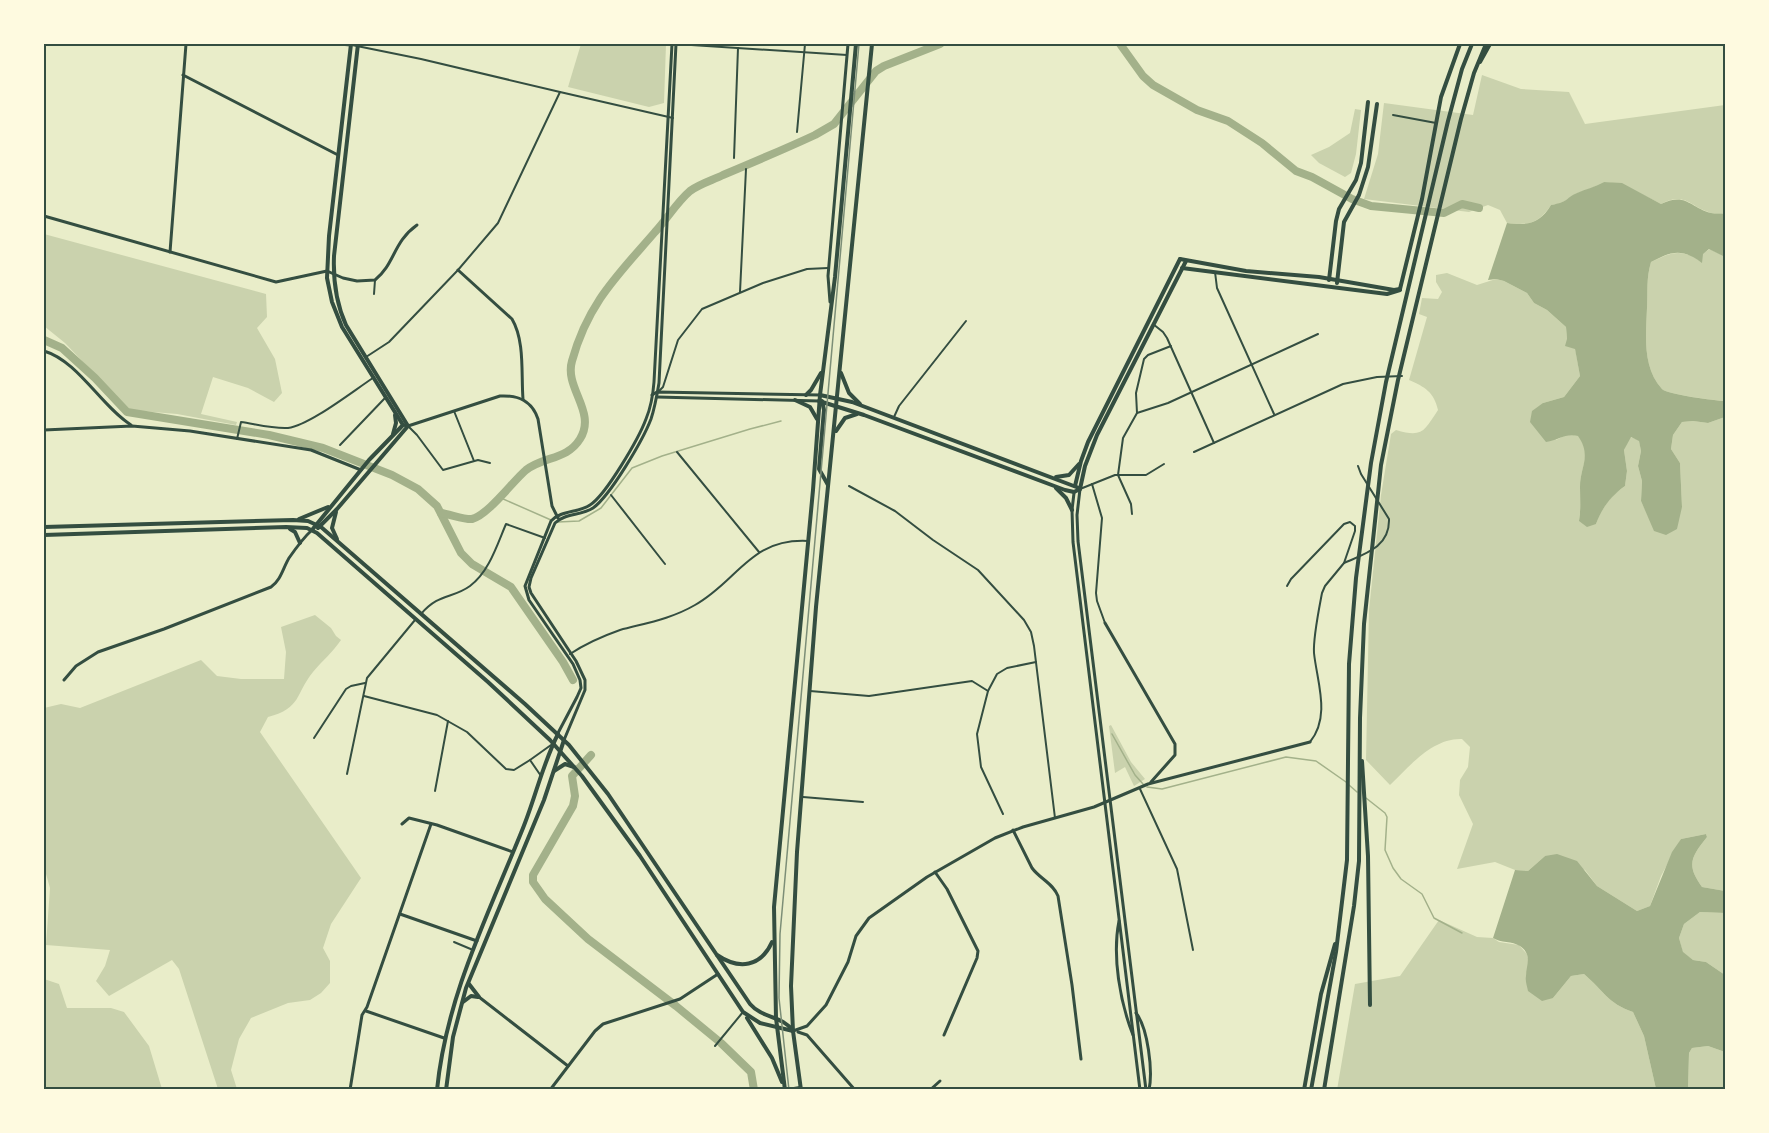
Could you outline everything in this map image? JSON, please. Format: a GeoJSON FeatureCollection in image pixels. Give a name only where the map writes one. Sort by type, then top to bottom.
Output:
{"type":"FeatureCollection","features":[{"type":"Feature","properties":{"kind":"main road"},"geometry":{"type":"LineString","coordinates":[[351,44],[329,236],[327,272],[329,289],[335,313],[385,398],[406,426]]}},
{"type":"Feature","properties":{"kind":"main road"},"geometry":{"type":"LineString","coordinates":[[828,485],[819,469],[824,410],[820,395],[835,278],[856,44]]}},
{"type":"Feature","properties":{"kind":"main road"},"geometry":{"type":"LineString","coordinates":[[786,1089],[801,1089],[793,1031],[792,964],[797,852],[828,485],[872,44]]}},
{"type":"Feature","properties":{"kind":"main road"},"geometry":{"type":"LineString","coordinates":[[1182,268],[1336,284],[1388,294],[1400,289],[1405,277],[1422,199],[1445,82],[1460,44]]}},
{"type":"Feature","properties":{"kind":"main road"},"geometry":{"type":"LineString","coordinates":[[1311,1089],[1338,935],[1347,860],[1348,687],[1351,633],[1371,463],[1386,382],[1453,102],[1472,44]]}},
{"type":"Feature","properties":{"kind":"main road"},"geometry":{"type":"LineString","coordinates":[[1324,1089],[1354,906],[1359,861],[1361,683],[1368,579],[1381,465],[1386,433],[1446,181],[1474,73],[1486,44]]}},
{"type":"Feature","properties":{"kind":"main road"},"geometry":{"type":"LineString","coordinates":[[1474,73],[1490,44]]}},
{"type":"Feature","properties":{"kind":"main road"},"geometry":{"type":"LineString","coordinates":[[358,45],[333,274],[342,316],[406,426]]}},
{"type":"Feature","properties":{"kind":"main road"},"geometry":{"type":"LineString","coordinates":[[1329,279],[1336,221],[1356,180],[1363,154],[1368,102]]}},
{"type":"Feature","properties":{"kind":"main road"},"geometry":{"type":"LineString","coordinates":[[1336,284],[1344,222],[1359,195],[1371,157],[1377,104]]}},
{"type":"Feature","properties":{"kind":"main road"},"geometry":{"type":"LineString","coordinates":[[1331,255],[1339,256]]}},
{"type":"Feature","properties":{"kind":"main road"},"geometry":{"type":"LineString","coordinates":[[1180,259],[1246,270],[1329,279],[1336,284]]}},
{"type":"Feature","properties":{"kind":"main road"},"geometry":{"type":"LineString","coordinates":[[1180,259],[1182,268]]}},
{"type":"Feature","properties":{"kind":"main road"},"geometry":{"type":"LineString","coordinates":[[1051,476],[1060,478],[1069,475],[1081,460],[1109,398],[1180,259]]}},
{"type":"Feature","properties":{"kind":"main road"},"geometry":{"type":"LineString","coordinates":[[821,401],[862,414],[1052,486],[1074,492],[1092,446],[1186,261]]}},
{"type":"Feature","properties":{"kind":"main road"},"geometry":{"type":"LineString","coordinates":[[840,368],[849,393],[866,408]]}},
{"type":"Feature","properties":{"kind":"main road"},"geometry":{"type":"LineString","coordinates":[[806,394],[823,370]]}},
{"type":"Feature","properties":{"kind":"main road"},"geometry":{"type":"LineString","coordinates":[[820,395],[837,398],[894,418],[1077,487]]}},
{"type":"Feature","properties":{"kind":"main road"},"geometry":{"type":"LineString","coordinates":[[795,400],[810,407],[818,423]]}},
{"type":"Feature","properties":{"kind":"main road"},"geometry":{"type":"LineString","coordinates":[[786,1089],[776,1018],[774,907],[821,401]]}},
{"type":"Feature","properties":{"kind":"main road"},"geometry":{"type":"LineString","coordinates":[[390,438],[396,423],[392,409]]}},
{"type":"Feature","properties":{"kind":"main road"},"geometry":{"type":"LineString","coordinates":[[834,434],[847,417],[862,414]]}},
{"type":"Feature","properties":{"kind":"main road"},"geometry":{"type":"LineString","coordinates":[[318,525],[331,505],[369,460],[390,438],[406,426]]}},
{"type":"Feature","properties":{"kind":"main road"},"geometry":{"type":"LineString","coordinates":[[312,530],[337,509],[406,426]]}},
{"type":"Feature","properties":{"kind":"main road"},"geometry":{"type":"LineString","coordinates":[[1077,487],[1081,460]]}},
{"type":"Feature","properties":{"kind":"main road"},"geometry":{"type":"LineString","coordinates":[[813,483],[821,476]]}},
{"type":"Feature","properties":{"kind":"main road"},"geometry":{"type":"LineString","coordinates":[[1052,486],[1066,498],[1072,510]]}},
{"type":"Feature","properties":{"kind":"main road"},"geometry":{"type":"LineString","coordinates":[[293,520],[312,515],[331,505]]}},
{"type":"Feature","properties":{"kind":"main road"},"geometry":{"type":"LineString","coordinates":[[337,509],[332,528],[341,544]]}},
{"type":"Feature","properties":{"kind":"main road"},"geometry":{"type":"LineString","coordinates":[[44,527],[293,520],[318,525],[564,740],[614,802],[752,1007],[762,1015],[776,1018],[787,1024],[793,1031]]}},
{"type":"Feature","properties":{"kind":"main road"},"geometry":{"type":"LineString","coordinates":[[286,527],[295,532],[300,543]]}},
{"type":"Feature","properties":{"kind":"main road"},"geometry":{"type":"LineString","coordinates":[[44,535],[286,527],[302,527],[312,530],[488,682],[553,743],[577,770],[634,847],[743,1012],[772,1058],[786,1089]]}},
{"type":"Feature","properties":{"kind":"main road"},"geometry":{"type":"LineString","coordinates":[[1360,718],[1368,856],[1370,1005]]}},
{"type":"Feature","properties":{"kind":"main road"},"geometry":{"type":"LineString","coordinates":[[437,1089],[444,1038],[455,997],[558,734]]}},
{"type":"Feature","properties":{"kind":"main road"},"geometry":{"type":"LineString","coordinates":[[446,1089],[453,1037],[462,1002],[544,800],[564,740]]}},
{"type":"Feature","properties":{"kind":"main road"},"geometry":{"type":"LineString","coordinates":[[552,775],[562,765],[571,765]]}},
{"type":"Feature","properties":{"kind":"main road"},"geometry":{"type":"LineString","coordinates":[[535,796],[544,800]]}},
{"type":"Feature","properties":{"kind":"main road"},"geometry":{"type":"LineString","coordinates":[[1305,1089],[1321,994],[1338,935]]}},
{"type":"Feature","properties":{"kind":"main road"},"geometry":{"type":"LineString","coordinates":[[714,952],[731,963],[749,963],[757,961],[766,954],[774,939]]}},
{"type":"Feature","properties":{"kind":"main road"},"geometry":{"type":"LineString","coordinates":[[469,982],[470,987],[479,997]]}},
{"type":"Feature","properties":{"kind":"main road"},"geometry":{"type":"LineString","coordinates":[[462,1002],[471,996],[479,997]]}},
{"type":"Feature","properties":{"kind":"main road"},"geometry":{"type":"LineString","coordinates":[[743,1012],[754,1021],[793,1031]]}},
{"type":"Feature","properties":{"kind":"street"},"geometry":{"type":"LineString","coordinates":[[170,252],[186,44]]}},
{"type":"Feature","properties":{"kind":"street"},"geometry":{"type":"LineString","coordinates":[[339,44],[358,45],[421,59],[670,118]]}},
{"type":"Feature","properties":{"kind":"street"},"geometry":{"type":"LineString","coordinates":[[564,740],[586,687],[583,674],[529,600],[525,590],[526,578],[556,518],[586,507],[603,492],[643,426],[652,395],[674,44],[847,55]]}},
{"type":"Feature","properties":{"kind":"street"},"geometry":{"type":"LineString","coordinates":[[796,132],[805,44]]}},
{"type":"Feature","properties":{"kind":"street"},"geometry":{"type":"LineString","coordinates":[[830,303],[828,268],[848,44]]}},
{"type":"Feature","properties":{"kind":"street"},"geometry":{"type":"LineString","coordinates":[[734,159],[738,48]]}},
{"type":"Feature","properties":{"kind":"street"},"geometry":{"type":"LineString","coordinates":[[183,75],[338,155]]}},
{"type":"Feature","properties":{"kind":"street"},"geometry":{"type":"LineString","coordinates":[[366,357],[389,342],[458,270],[498,223],[560,92]]}},
{"type":"Feature","properties":{"kind":"street"},"geometry":{"type":"LineString","coordinates":[[1393,115],[1436,123]]}},
{"type":"Feature","properties":{"kind":"street"},"geometry":{"type":"LineString","coordinates":[[556,518],[590,510],[606,495],[646,431],[657,395],[668,211],[670,118]]}},
{"type":"Feature","properties":{"kind":"street"},"geometry":{"type":"LineString","coordinates":[[740,292],[746,169]]}},
{"type":"Feature","properties":{"kind":"street"},"geometry":{"type":"LineString","coordinates":[[44,216],[276,282],[327,272],[339,278],[357,281],[375,280],[382,274],[404,235],[417,225]]}},
{"type":"Feature","properties":{"kind":"street"},"geometry":{"type":"LineString","coordinates":[[657,395],[663,387],[678,340],[702,309],[763,283],[807,270],[828,268]]}},
{"type":"Feature","properties":{"kind":"street"},"geometry":{"type":"LineString","coordinates":[[458,270],[512,319],[520,343],[523,399]]}},
{"type":"Feature","properties":{"kind":"street"},"geometry":{"type":"LineString","coordinates":[[1215,272],[1216,284],[1274,414]]}},
{"type":"Feature","properties":{"kind":"street"},"geometry":{"type":"LineString","coordinates":[[374,294],[375,280]]}},
{"type":"Feature","properties":{"kind":"street"},"geometry":{"type":"LineString","coordinates":[[894,418],[897,408],[966,321]]}},
{"type":"Feature","properties":{"kind":"street"},"geometry":{"type":"LineString","coordinates":[[1153,324],[1163,332],[1171,346],[1214,443]]}},
{"type":"Feature","properties":{"kind":"street"},"geometry":{"type":"LineString","coordinates":[[1137,413],[1168,403],[1318,334]]}},
{"type":"Feature","properties":{"kind":"street"},"geometry":{"type":"LineString","coordinates":[[1132,514],[1131,504],[1118,475],[1123,438],[1137,413],[1136,393],[1144,359],[1148,355],[1171,346]]}},
{"type":"Feature","properties":{"kind":"street"},"geometry":{"type":"LineString","coordinates":[[44,351],[54,355],[71,368],[118,416],[132,426]]}},
{"type":"Feature","properties":{"kind":"street"},"geometry":{"type":"LineString","coordinates":[[1194,452],[1343,384],[1377,377],[1402,376]]}},
{"type":"Feature","properties":{"kind":"street"},"geometry":{"type":"LineString","coordinates":[[237,437],[241,422],[283,428],[293,427],[333,405],[373,378]]}},
{"type":"Feature","properties":{"kind":"street"},"geometry":{"type":"LineString","coordinates":[[652,395],[820,395]]}},
{"type":"Feature","properties":{"kind":"street"},"geometry":{"type":"LineString","coordinates":[[657,395],[821,401]]}},
{"type":"Feature","properties":{"kind":"street"},"geometry":{"type":"LineString","coordinates":[[490,463],[474,461],[442,470],[406,426],[500,396],[523,399],[536,413],[556,518]]}},
{"type":"Feature","properties":{"kind":"street"},"geometry":{"type":"LineString","coordinates":[[340,445],[385,398]]}},
{"type":"Feature","properties":{"kind":"street"},"geometry":{"type":"LineString","coordinates":[[454,411],[474,461]]}},
{"type":"Feature","properties":{"kind":"street"},"geometry":{"type":"LineString","coordinates":[[44,430],[132,426],[190,431],[311,450],[362,469]]}},
{"type":"Feature","properties":{"kind":"street"},"geometry":{"type":"LineString","coordinates":[[677,452],[759,552]]}},
{"type":"Feature","properties":{"kind":"street"},"geometry":{"type":"LineString","coordinates":[[1148,1089],[1136,1013],[1078,541],[1077,487],[1118,475],[1146,475],[1164,464]]}},
{"type":"Feature","properties":{"kind":"street"},"geometry":{"type":"LineString","coordinates":[[1344,563],[1376,549],[1384,540],[1389,526],[1389,519],[1358,466]]}},
{"type":"Feature","properties":{"kind":"street"},"geometry":{"type":"LineString","coordinates":[[1092,484],[1102,514],[1097,601],[1105,623],[1175,744],[1175,755],[1150,784]]}},
{"type":"Feature","properties":{"kind":"street"},"geometry":{"type":"LineString","coordinates":[[849,486],[895,511],[978,570],[1028,626],[1033,638],[1055,818]]}},
{"type":"Feature","properties":{"kind":"street"},"geometry":{"type":"LineString","coordinates":[[1074,492],[1073,542],[1140,1089]]}},
{"type":"Feature","properties":{"kind":"street"},"geometry":{"type":"LineString","coordinates":[[611,495],[665,564]]}},
{"type":"Feature","properties":{"kind":"street"},"geometry":{"type":"LineString","coordinates":[[793,1031],[807,1026],[826,1005],[848,962],[856,936],[868,918],[935,872],[995,838],[1013,830],[1105,803],[1150,784],[1310,742],[1317,734],[1322,699],[1314,651],[1322,593],[1344,563],[1355,526],[1350,522],[1344,524],[1287,586]]}},
{"type":"Feature","properties":{"kind":"street"},"geometry":{"type":"LineString","coordinates":[[421,614],[432,602],[471,585],[493,556],[506,524],[545,538]]}},
{"type":"Feature","properties":{"kind":"street"},"geometry":{"type":"LineString","coordinates":[[64,680],[76,666],[98,652],[164,630],[270,587],[278,580],[288,560],[312,530]]}},
{"type":"Feature","properties":{"kind":"street"},"geometry":{"type":"LineString","coordinates":[[569,654],[620,630],[675,616],[698,604],[759,552],[777,544],[808,541]]}},
{"type":"Feature","properties":{"kind":"street"},"geometry":{"type":"LineString","coordinates":[[347,774],[366,683],[371,672],[417,619]]}},
{"type":"Feature","properties":{"kind":"street"},"geometry":{"type":"LineString","coordinates":[[558,734],[578,697],[581,686],[569,654]]}},
{"type":"Feature","properties":{"kind":"street"},"geometry":{"type":"LineString","coordinates":[[1002,814],[985,777],[977,746],[977,734],[988,691],[997,674],[1003,669],[1036,662]]}},
{"type":"Feature","properties":{"kind":"street"},"geometry":{"type":"LineString","coordinates":[[810,691],[869,696],[972,681],[988,691]]}},
{"type":"Feature","properties":{"kind":"street"},"geometry":{"type":"LineString","coordinates":[[314,738],[346,690],[351,686],[366,683]]}},
{"type":"Feature","properties":{"kind":"street"},"geometry":{"type":"LineString","coordinates":[[364,696],[426,711],[448,721],[467,732],[506,770],[514,770],[553,743]]}},
{"type":"Feature","properties":{"kind":"street"},"geometry":{"type":"LineString","coordinates":[[435,791],[448,721]]}},
{"type":"Feature","properties":{"kind":"street"},"geometry":{"type":"LineString","coordinates":[[530,760],[542,777]]}},
{"type":"Feature","properties":{"kind":"street"},"geometry":{"type":"LineString","coordinates":[[1142,788],[1177,869],[1193,950]]}},
{"type":"Feature","properties":{"kind":"street"},"geometry":{"type":"LineString","coordinates":[[803,797],[863,802]]}},
{"type":"Feature","properties":{"kind":"street"},"geometry":{"type":"LineString","coordinates":[[402,824],[409,818],[513,852]]}},
{"type":"Feature","properties":{"kind":"street"},"geometry":{"type":"LineString","coordinates":[[350,1089],[362,1013],[366,1011],[431,824]]}},
{"type":"Feature","properties":{"kind":"street"},"geometry":{"type":"LineString","coordinates":[[1013,830],[1036,874],[1052,885],[1058,896],[1081,1059]]}},
{"type":"Feature","properties":{"kind":"street"},"geometry":{"type":"LineString","coordinates":[[1112,863],[1118,862]]}},
{"type":"Feature","properties":{"kind":"street"},"geometry":{"type":"LineString","coordinates":[[935,872],[947,889],[978,951],[944,1035]]}},
{"type":"Feature","properties":{"kind":"street"},"geometry":{"type":"LineString","coordinates":[[400,914],[477,941]]}},
{"type":"Feature","properties":{"kind":"street"},"geometry":{"type":"LineString","coordinates":[[1119,920],[1115,945],[1125,1012],[1134,1038]]}},
{"type":"Feature","properties":{"kind":"street"},"geometry":{"type":"LineString","coordinates":[[454,942],[473,950]]}},
{"type":"Feature","properties":{"kind":"street"},"geometry":{"type":"LineString","coordinates":[[550,1089],[603,1024],[666,1005],[718,974]]}},
{"type":"Feature","properties":{"kind":"street"},"geometry":{"type":"LineString","coordinates":[[479,997],[568,1066]]}},
{"type":"Feature","properties":{"kind":"street"},"geometry":{"type":"LineString","coordinates":[[366,1011],[444,1038]]}},
{"type":"Feature","properties":{"kind":"street"},"geometry":{"type":"LineString","coordinates":[[716,1045],[743,1012]]}},
{"type":"Feature","properties":{"kind":"street"},"geometry":{"type":"LineString","coordinates":[[793,1031],[806,1034],[855,1089]]}},
{"type":"Feature","properties":{"kind":"street"},"geometry":{"type":"LineString","coordinates":[[930,1089],[940,1081]]}},
{"type":"Feature","properties":{"kind":"shaded area"},"geometry":{"type":"Polygon","coordinates":[[[581,44],[666,44],[664,103],[649,107],[568,87],[581,44]]]}},
{"type":"Feature","properties":{"kind":"shaded area"},"geometry":{"type":"Polygon","coordinates":[[[1482,75],[1521,89],[1569,92],[1585,124],[1725,105],[1725,214],[1711,213],[1687,201],[1676,199],[1661,204],[1622,184],[1604,182],[1575,194],[1564,203],[1551,205],[1542,216],[1533,222],[1521,224],[1507,223],[1500,210],[1488,205],[1469,212],[1364,199],[1378,154],[1384,103],[1473,115],[1482,75]]]}},
{"type":"Feature","properties":{"kind":"shaded area"},"geometry":{"type":"Polygon","coordinates":[[[1355,109],[1361,110],[1356,154],[1351,173],[1345,177],[1319,163],[1311,155],[1329,147],[1350,133],[1355,109]]]}},
{"type":"Feature","properties":{"kind":"shaded area"},"geometry":{"type":"Polygon","coordinates":[[[1604,182],[1622,183],[1661,204],[1682,200],[1711,213],[1725,214],[1725,257],[1709,249],[1703,254],[1702,263],[1689,255],[1677,253],[1665,255],[1651,262],[1649,268],[1646,340],[1648,361],[1656,380],[1665,391],[1702,399],[1725,401],[1725,417],[1708,423],[1682,422],[1673,435],[1671,449],[1680,463],[1682,507],[1677,529],[1666,535],[1654,531],[1641,501],[1642,481],[1638,466],[1641,451],[1639,441],[1631,437],[1624,450],[1627,471],[1625,486],[1607,503],[1596,524],[1587,527],[1579,521],[1580,480],[1585,456],[1582,443],[1578,436],[1573,435],[1546,442],[1530,422],[1532,411],[1543,403],[1564,397],[1580,376],[1575,349],[1565,346],[1566,327],[1547,310],[1534,303],[1527,293],[1504,281],[1488,280],[1507,223],[1533,222],[1543,216],[1551,205],[1604,182]]]}},
{"type":"Feature","properties":{"kind":"shaded area"},"geometry":{"type":"Polygon","coordinates":[[[44,234],[266,294],[267,317],[257,328],[275,359],[282,393],[274,402],[248,388],[213,377],[201,414],[237,422],[236,425],[177,414],[129,410],[65,343],[44,326],[44,234]]]}},
{"type":"Feature","properties":{"kind":"shaded area"},"geometry":{"type":"Polygon","coordinates":[[[1710,249],[1725,257],[1725,401],[1682,395],[1662,389],[1648,361],[1646,329],[1648,274],[1651,262],[1665,256],[1682,253],[1702,262],[1702,254],[1710,249]]]}},
{"type":"Feature","properties":{"kind":"shaded area"},"geometry":{"type":"Polygon","coordinates":[[[1447,273],[1477,285],[1496,279],[1504,281],[1527,293],[1534,303],[1547,310],[1566,327],[1567,339],[1575,348],[1580,376],[1564,397],[1543,403],[1556,440],[1568,434],[1579,436],[1583,443],[1585,456],[1580,480],[1579,521],[1596,524],[1608,502],[1625,486],[1627,471],[1624,450],[1630,437],[1639,440],[1641,451],[1638,466],[1642,481],[1641,501],[1655,531],[1682,507],[1680,463],[1671,449],[1673,435],[1682,422],[1708,423],[1725,417],[1725,891],[1702,887],[1692,867],[1694,856],[1707,837],[1706,834],[1681,839],[1661,876],[1650,906],[1637,911],[1597,886],[1585,870],[1545,856],[1528,871],[1515,870],[1495,862],[1457,869],[1473,824],[1459,795],[1460,780],[1468,767],[1470,747],[1462,739],[1441,743],[1422,755],[1390,785],[1366,760],[1369,610],[1381,495],[1391,434],[1396,430],[1412,433],[1422,431],[1438,410],[1428,391],[1409,380],[1427,317],[1419,314],[1422,298],[1438,299],[1442,292],[1436,282],[1436,275],[1447,273]]]}},
{"type":"Feature","properties":{"kind":"shaded area"},"geometry":{"type":"Polygon","coordinates":[[[315,615],[341,640],[313,672],[292,705],[268,717],[260,732],[361,878],[331,924],[323,948],[330,961],[330,983],[310,1000],[288,1003],[251,1018],[239,1039],[231,1070],[237,1089],[218,1089],[179,969],[172,960],[109,996],[96,981],[105,966],[110,950],[46,945],[50,888],[44,867],[44,708],[61,704],[80,708],[201,660],[217,676],[241,679],[284,679],[286,652],[281,627],[315,615]]]}},
{"type":"Feature","properties":{"kind":"shaded area"},"geometry":{"type":"Polygon","coordinates":[[[1111,725],[1131,762],[1145,779],[1134,786],[1125,767],[1115,773],[1109,726],[1111,725]]]}},
{"type":"Feature","properties":{"kind":"shaded area"},"geometry":{"type":"Polygon","coordinates":[[[1706,834],[1707,837],[1694,856],[1692,867],[1702,887],[1725,891],[1725,913],[1700,912],[1684,924],[1679,938],[1683,952],[1693,960],[1706,962],[1725,975],[1725,1052],[1708,1046],[1692,1048],[1689,1053],[1688,1089],[1656,1089],[1644,1036],[1633,1012],[1611,1001],[1584,974],[1571,976],[1553,998],[1542,1001],[1528,991],[1526,980],[1528,957],[1524,949],[1517,944],[1493,938],[1515,870],[1528,871],[1545,856],[1557,854],[1577,861],[1597,886],[1637,911],[1650,906],[1672,852],[1681,839],[1706,834]]]}},
{"type":"Feature","properties":{"kind":"shaded area"},"geometry":{"type":"Polygon","coordinates":[[[1700,912],[1725,913],[1725,975],[1706,962],[1693,960],[1683,953],[1679,938],[1684,924],[1700,912]]]}},
{"type":"Feature","properties":{"kind":"shaded area"},"geometry":{"type":"Polygon","coordinates":[[[1439,920],[1477,937],[1493,938],[1499,942],[1519,945],[1527,954],[1529,963],[1526,976],[1553,998],[1571,976],[1584,974],[1611,1001],[1633,1012],[1644,1036],[1656,1089],[1337,1090],[1355,984],[1400,976],[1439,920]]]}},
{"type":"Feature","properties":{"kind":"shaded area"},"geometry":{"type":"Polygon","coordinates":[[[44,979],[59,984],[67,1008],[111,1008],[124,1012],[149,1046],[162,1089],[44,1089],[44,979]]]}},
{"type":"Feature","properties":{"kind":"shaded area"},"geometry":{"type":"Polygon","coordinates":[[[1708,1046],[1725,1052],[1725,1089],[1688,1090],[1689,1053],[1692,1048],[1708,1046]]]}},
{"type":"Feature","properties":{"kind":"waterway"},"geometry":{"type":"LineString","coordinates":[[441,513],[472,519],[493,505],[526,470],[569,451],[575,446],[584,429],[585,419],[572,381],[571,371],[572,361],[586,323],[605,291],[685,195],[702,184],[804,140],[834,124],[876,71],[940,44]]}},
{"type":"Feature","properties":{"kind":"waterway"},"geometry":{"type":"LineString","coordinates":[[1120,44],[1143,76],[1153,85],[1197,110],[1228,121],[1262,143],[1296,171],[1352,199],[1371,206],[1444,213],[1462,204],[1479,208]]}},
{"type":"Feature","properties":{"kind":"waterway"},"geometry":{"type":"LineString","coordinates":[[44,340],[62,348],[127,412],[269,435],[323,448],[392,475],[418,489],[437,506],[461,553],[472,564],[511,587],[573,680]]}},
{"type":"Feature","properties":{"kind":"waterway"},"geometry":{"type":"LineString","coordinates":[[558,522],[579,521],[601,508],[632,468],[662,456],[781,421]]}},
{"type":"Feature","properties":{"kind":"waterway"},"geometry":{"type":"LineString","coordinates":[[501,498],[551,520]]}},
{"type":"Feature","properties":{"kind":"waterway"},"geometry":{"type":"LineString","coordinates":[[1112,734],[1135,775],[1143,784]]}},
{"type":"Feature","properties":{"kind":"waterway"},"geometry":{"type":"LineString","coordinates":[[591,755],[572,776],[575,796],[573,806],[533,875],[533,882],[545,899],[588,939],[721,1043],[751,1072],[754,1090]]}},
{"type":"Feature","properties":{"kind":"waterway"},"geometry":{"type":"LineString","coordinates":[[1147,787],[1162,789],[1286,757],[1316,761],[1346,782]]}},
{"type":"Feature","properties":{"kind":"waterway"},"geometry":{"type":"LineString","coordinates":[[1349,785],[1357,792]]}},
{"type":"Feature","properties":{"kind":"waterway"},"geometry":{"type":"LineString","coordinates":[[1366,798],[1387,817],[1385,850],[1393,868],[1401,879],[1422,894],[1434,918],[1462,933]]}},
{"type":"Feature","properties":{"kind":"railway"},"geometry":{"type":"LineString","coordinates":[[789,1090],[779,998],[780,934],[859,44]]}}]}
